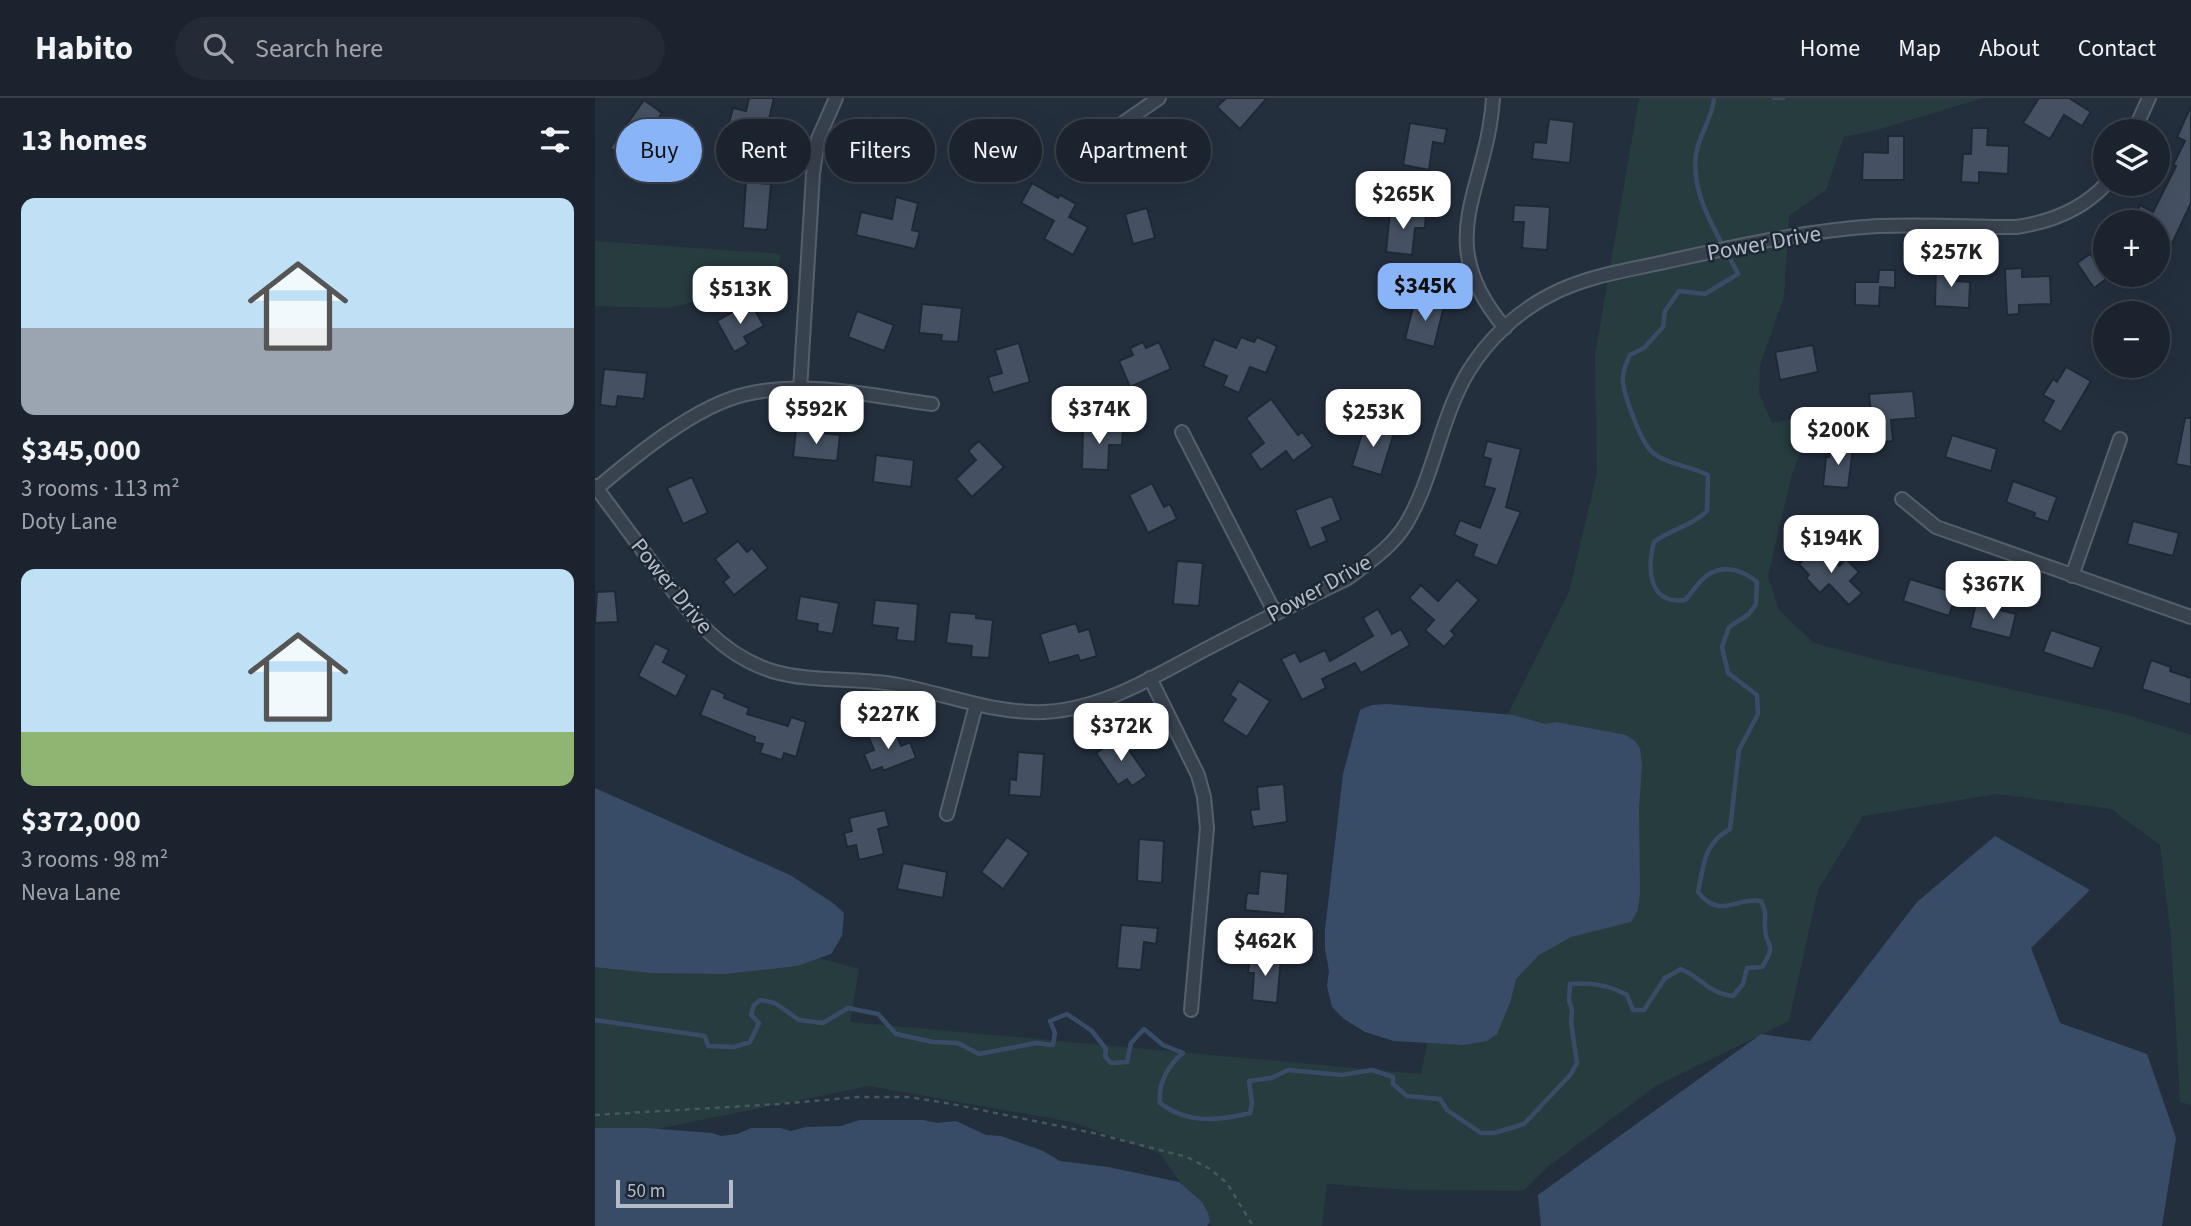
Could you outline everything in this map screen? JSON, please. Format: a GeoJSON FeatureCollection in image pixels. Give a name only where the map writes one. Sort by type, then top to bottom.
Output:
{"type":"FeatureCollection","features":[{"type":"Feature","properties":{"kind":"street"},"geometry":{"type":"LineString","coordinates":[[800,390],[813,174],[818,139],[836,98]]}},
{"type":"Feature","properties":{"kind":"street"},"geometry":{"type":"LineString","coordinates":[[1129,119],[1159,98]]}},
{"type":"Feature","properties":{"kind":"street"},"geometry":{"type":"LineString","coordinates":[[1493,98],[1491,128],[1466,224],[1474,282],[1487,306],[1505,328]]}},
{"type":"Feature","properties":{"kind":"street"},"geometry":{"type":"LineString","coordinates":[[2139,119],[2149,98]]}},
{"type":"Feature","properties":{"kind":"street","name":"Power Drive"},"geometry":{"type":"LineString","coordinates":[[596,488],[681,603],[708,634],[749,661],[772,671],[797,677],[886,683],[976,705],[1043,712],[1068,709],[1115,696],[1348,578],[1380,554],[1405,526],[1467,373],[1486,346],[1505,328],[1550,295],[1576,283],[1681,258],[1835,231],[1879,226],[2025,226],[2070,212],[2093,196]]}},
{"type":"Feature","properties":{"kind":"street"},"geometry":{"type":"LineString","coordinates":[[596,488],[702,410],[747,394],[800,390],[932,404]]}},
{"type":"Feature","properties":{"kind":"street"},"geometry":{"type":"LineString","coordinates":[[1182,432],[1275,613]]}},
{"type":"Feature","properties":{"kind":"street"},"geometry":{"type":"LineString","coordinates":[[2072,576],[2120,439]]}},
{"type":"Feature","properties":{"kind":"street"},"geometry":{"type":"LineString","coordinates":[[1902,499],[1936,527],[2191,617]]}},
{"type":"Feature","properties":{"kind":"street"},"geometry":{"type":"LineString","coordinates":[[1150,678],[1198,775],[1204,797],[1207,828],[1191,1010]]}},
{"type":"Feature","properties":{"kind":"street"},"geometry":{"type":"LineString","coordinates":[[947,814],[976,705]]}},
{"type":"Feature","properties":{"kind":"path"},"geometry":{"type":"LineString","coordinates":[[595,1115],[858,1097],[909,1097],[952,1104],[1098,1134],[1187,1157],[1210,1169],[1227,1183],[1253,1226]]}},
{"type":"Feature","properties":{"kind":"green space"},"geometry":{"type":"Polygon","coordinates":[[[1639,98],[1983,98],[1877,130],[1844,137],[1826,190],[1789,216],[1784,297],[1760,365],[1759,393],[1772,423],[1816,413],[1792,474],[1768,576],[1779,610],[1814,643],[1886,662],[2124,714],[2191,735],[2191,1105],[2180,1102],[2171,937],[2160,845],[2111,809],[1998,794],[1863,816],[1818,890],[1789,1021],[1656,1086],[1550,1165],[1523,1191],[1408,1190],[1327,1184],[1322,1226],[1212,1226],[1159,1153],[1072,1122],[869,1086],[647,1131],[595,1137],[595,897],[859,969],[850,1022],[1421,1074],[1484,762],[1569,592],[1597,473],[1595,355],[1639,98]]]}},
{"type":"Feature","properties":{"kind":"green space"},"geometry":{"type":"Polygon","coordinates":[[[595,241],[781,254],[777,274],[717,297],[668,308],[595,306],[595,241]]]}},
{"type":"Feature","properties":{"kind":"water"},"geometry":{"type":"Polygon","coordinates":[[[1372,705],[1513,715],[1545,724],[1557,722],[1626,735],[1640,748],[1642,765],[1638,910],[1631,922],[1571,937],[1539,955],[1516,979],[1510,1003],[1497,1034],[1487,1041],[1464,1045],[1394,1041],[1365,1032],[1344,1019],[1332,1007],[1327,986],[1329,971],[1325,930],[1343,774],[1360,710],[1372,705]]]}},
{"type":"Feature","properties":{"kind":"water"},"geometry":{"type":"Polygon","coordinates":[[[595,788],[790,875],[833,903],[844,913],[842,936],[831,954],[797,966],[725,974],[650,973],[595,967],[595,788]]]}},
{"type":"Feature","properties":{"kind":"water"},"geometry":{"type":"Polygon","coordinates":[[[1995,836],[2090,890],[2031,948],[2060,1023],[2147,1054],[2176,1138],[2162,1226],[1541,1226],[1538,1195],[1761,1034],[1810,1041],[1917,902],[1995,836]]]}},
{"type":"Feature","properties":{"kind":"water"},"geometry":{"type":"Polygon","coordinates":[[[860,1120],[923,1120],[937,1123],[956,1121],[986,1135],[1001,1136],[1043,1151],[1060,1161],[1108,1167],[1179,1182],[1202,1202],[1210,1222],[1207,1226],[595,1226],[595,1128],[646,1128],[721,1136],[737,1134],[751,1128],[780,1128],[791,1131],[806,1127],[841,1126],[860,1120]]]}},
{"type":"Feature","properties":{"kind":"building"},"geometry":{"type":"Polygon","coordinates":[[[749,98],[774,98],[769,119],[730,119],[733,108],[746,111],[749,98]]]}},
{"type":"Feature","properties":{"kind":"building"},"geometry":{"type":"Polygon","coordinates":[[[1226,98],[1267,98],[1240,129],[1217,107],[1226,98]]]}},
{"type":"Feature","properties":{"kind":"building"},"geometry":{"type":"Polygon","coordinates":[[[2039,98],[2069,98],[2091,112],[2082,126],[2064,115],[2050,139],[2023,123],[2039,98]]]}},
{"type":"Feature","properties":{"kind":"building"},"geometry":{"type":"Polygon","coordinates":[[[644,100],[662,113],[658,119],[631,119],[644,100]]]}},
{"type":"Feature","properties":{"kind":"building"},"geometry":{"type":"Polygon","coordinates":[[[2191,106],[2191,203],[2170,248],[2170,210],[2154,210],[2161,196],[2170,196],[2170,178],[2176,166],[2173,165],[2185,141],[2177,137],[2191,106]]]}},
{"type":"Feature","properties":{"kind":"building"},"geometry":{"type":"Polygon","coordinates":[[[1549,119],[1574,122],[1570,163],[1532,159],[1534,142],[1546,143],[1549,119]]]}},
{"type":"Feature","properties":{"kind":"building"},"geometry":{"type":"Polygon","coordinates":[[[1410,123],[1447,129],[1444,144],[1433,142],[1429,170],[1403,165],[1410,123]]]}},
{"type":"Feature","properties":{"kind":"building"},"geometry":{"type":"Polygon","coordinates":[[[1972,128],[1988,128],[1987,145],[2009,146],[2008,174],[1979,172],[1979,183],[1961,182],[1963,154],[1971,154],[1972,128]]]}},
{"type":"Feature","properties":{"kind":"building"},"geometry":{"type":"Polygon","coordinates":[[[1888,136],[1904,136],[1904,180],[1862,180],[1863,152],[1888,153],[1888,136]]]}},
{"type":"Feature","properties":{"kind":"building"},"geometry":{"type":"Polygon","coordinates":[[[616,140],[616,152],[610,148],[616,140]]]}},
{"type":"Feature","properties":{"kind":"building"},"geometry":{"type":"Polygon","coordinates":[[[746,182],[771,184],[767,230],[743,228],[746,182]]]}},
{"type":"Feature","properties":{"kind":"building"},"geometry":{"type":"Polygon","coordinates":[[[1032,183],[1058,198],[1060,195],[1076,204],[1069,217],[1088,227],[1073,255],[1044,239],[1054,221],[1021,203],[1032,183]]]}},
{"type":"Feature","properties":{"kind":"building"},"geometry":{"type":"Polygon","coordinates":[[[896,197],[918,203],[912,230],[920,232],[915,249],[856,235],[861,212],[892,219],[896,197]]]}},
{"type":"Feature","properties":{"kind":"building"},"geometry":{"type":"Polygon","coordinates":[[[1514,205],[1550,207],[1547,250],[1522,248],[1524,222],[1513,222],[1514,205]]]}},
{"type":"Feature","properties":{"kind":"building"},"geometry":{"type":"Polygon","coordinates":[[[1147,208],[1155,238],[1133,244],[1125,214],[1147,208]]]}},
{"type":"Feature","properties":{"kind":"building"},"geometry":{"type":"Polygon","coordinates":[[[1390,211],[1426,214],[1425,228],[1415,228],[1412,255],[1386,252],[1390,211]]]}},
{"type":"Feature","properties":{"kind":"building"},"geometry":{"type":"Polygon","coordinates":[[[2090,254],[2093,258],[2093,287],[2077,263],[2090,254]]]}},
{"type":"Feature","properties":{"kind":"building"},"geometry":{"type":"Polygon","coordinates":[[[1936,266],[1956,266],[1956,281],[1970,282],[1969,308],[1935,306],[1936,266]]]}},
{"type":"Feature","properties":{"kind":"building"},"geometry":{"type":"Polygon","coordinates":[[[2022,268],[2022,277],[2050,276],[2051,304],[2019,305],[2019,314],[2007,315],[2005,269],[2022,268]]]}},
{"type":"Feature","properties":{"kind":"building"},"geometry":{"type":"Polygon","coordinates":[[[1879,270],[1895,270],[1895,288],[1880,287],[1879,306],[1855,305],[1855,282],[1878,282],[1879,270]]]}},
{"type":"Feature","properties":{"kind":"building"},"geometry":{"type":"Polygon","coordinates":[[[1415,299],[1444,306],[1434,347],[1405,339],[1415,299]]]}},
{"type":"Feature","properties":{"kind":"building"},"geometry":{"type":"Polygon","coordinates":[[[750,302],[764,326],[744,337],[748,344],[734,352],[717,321],[750,302]]]}},
{"type":"Feature","properties":{"kind":"building"},"geometry":{"type":"Polygon","coordinates":[[[922,304],[962,308],[958,342],[941,341],[942,335],[919,333],[922,304]]]}},
{"type":"Feature","properties":{"kind":"building"},"geometry":{"type":"Polygon","coordinates":[[[857,311],[894,325],[884,351],[848,337],[857,311]]]}},
{"type":"Feature","properties":{"kind":"building"},"geometry":{"type":"Polygon","coordinates":[[[1241,337],[1254,342],[1257,337],[1277,346],[1266,373],[1250,367],[1239,393],[1223,386],[1227,376],[1203,366],[1214,339],[1236,348],[1241,337]]]}},
{"type":"Feature","properties":{"kind":"building"},"geometry":{"type":"Polygon","coordinates":[[[1143,342],[1146,348],[1159,342],[1171,369],[1130,387],[1119,361],[1133,355],[1130,348],[1143,342]]]}},
{"type":"Feature","properties":{"kind":"building"},"geometry":{"type":"Polygon","coordinates":[[[1019,343],[1030,382],[993,393],[988,377],[1002,373],[995,350],[1019,343]]]}},
{"type":"Feature","properties":{"kind":"building"},"geometry":{"type":"Polygon","coordinates":[[[1813,345],[1818,372],[1780,380],[1775,352],[1813,345]]]}},
{"type":"Feature","properties":{"kind":"building"},"geometry":{"type":"Polygon","coordinates":[[[2066,367],[2091,381],[2061,432],[2043,421],[2054,401],[2043,395],[2053,379],[2057,382],[2066,367]]]}},
{"type":"Feature","properties":{"kind":"building"},"geometry":{"type":"Polygon","coordinates":[[[604,369],[647,373],[644,399],[618,396],[616,407],[600,405],[604,369]]]}},
{"type":"Feature","properties":{"kind":"building"},"geometry":{"type":"Polygon","coordinates":[[[1913,391],[1916,418],[1891,420],[1893,441],[1874,443],[1869,394],[1913,391]]]}},
{"type":"Feature","properties":{"kind":"building"},"geometry":{"type":"Polygon","coordinates":[[[1271,399],[1298,435],[1302,432],[1313,446],[1293,461],[1286,451],[1261,470],[1250,454],[1264,443],[1246,418],[1271,399]]]}},
{"type":"Feature","properties":{"kind":"building"},"geometry":{"type":"Polygon","coordinates":[[[2185,418],[2191,418],[2191,467],[2176,464],[2185,418]]]}},
{"type":"Feature","properties":{"kind":"building"},"geometry":{"type":"Polygon","coordinates":[[[1365,424],[1394,433],[1381,475],[1352,466],[1365,424]]]}},
{"type":"Feature","properties":{"kind":"building"},"geometry":{"type":"Polygon","coordinates":[[[1083,427],[1123,428],[1122,445],[1109,445],[1108,470],[1082,469],[1083,427]]]}},
{"type":"Feature","properties":{"kind":"building"},"geometry":{"type":"Polygon","coordinates":[[[796,430],[840,435],[837,461],[793,457],[796,430]]]}},
{"type":"Feature","properties":{"kind":"building"},"geometry":{"type":"Polygon","coordinates":[[[1952,435],[1997,449],[1991,471],[1945,457],[1952,435]]]}},
{"type":"Feature","properties":{"kind":"building"},"geometry":{"type":"Polygon","coordinates":[[[979,441],[1004,467],[972,497],[956,479],[976,460],[968,451],[979,441]]]}},
{"type":"Feature","properties":{"kind":"building"},"geometry":{"type":"Polygon","coordinates":[[[1487,441],[1521,449],[1506,507],[1521,512],[1497,566],[1473,556],[1477,545],[1454,535],[1460,520],[1480,528],[1495,489],[1484,486],[1491,459],[1483,457],[1487,441]]]}},
{"type":"Feature","properties":{"kind":"building"},"geometry":{"type":"Polygon","coordinates":[[[1831,445],[1853,447],[1848,488],[1823,486],[1826,457],[1829,457],[1831,445]]]}},
{"type":"Feature","properties":{"kind":"building"},"geometry":{"type":"Polygon","coordinates":[[[876,455],[914,460],[911,487],[873,482],[876,455]]]}},
{"type":"Feature","properties":{"kind":"building"},"geometry":{"type":"Polygon","coordinates":[[[692,477],[708,513],[683,524],[667,488],[692,477]]]}},
{"type":"Feature","properties":{"kind":"building"},"geometry":{"type":"Polygon","coordinates":[[[2013,481],[2057,497],[2048,522],[2034,517],[2035,513],[2006,502],[2013,481]]]}},
{"type":"Feature","properties":{"kind":"building"},"geometry":{"type":"Polygon","coordinates":[[[1152,483],[1164,507],[1170,504],[1177,519],[1148,533],[1129,495],[1152,483]]]}},
{"type":"Feature","properties":{"kind":"building"},"geometry":{"type":"Polygon","coordinates":[[[1332,496],[1341,520],[1322,528],[1327,541],[1310,548],[1295,510],[1332,496]]]}},
{"type":"Feature","properties":{"kind":"building"},"geometry":{"type":"Polygon","coordinates":[[[2133,521],[2179,533],[2173,556],[2127,544],[2133,521]]]}},
{"type":"Feature","properties":{"kind":"building"},"geometry":{"type":"Polygon","coordinates":[[[738,541],[747,552],[752,548],[768,568],[734,595],[723,582],[729,577],[715,559],[738,541]]]}},
{"type":"Feature","properties":{"kind":"building"},"geometry":{"type":"Polygon","coordinates":[[[1819,545],[1839,566],[1846,559],[1859,572],[1850,581],[1862,593],[1849,605],[1829,584],[1820,593],[1806,578],[1809,575],[1799,564],[1819,545]]]}},
{"type":"Feature","properties":{"kind":"building"},"geometry":{"type":"Polygon","coordinates":[[[1177,561],[1203,563],[1199,606],[1173,604],[1177,561]]]}},
{"type":"Feature","properties":{"kind":"building"},"geometry":{"type":"Polygon","coordinates":[[[1910,579],[1956,593],[1949,616],[1903,601],[1910,579]]]}},
{"type":"Feature","properties":{"kind":"building"},"geometry":{"type":"Polygon","coordinates":[[[1457,580],[1479,600],[1451,631],[1455,635],[1444,647],[1425,630],[1434,620],[1409,598],[1421,585],[1438,601],[1457,580]]]}},
{"type":"Feature","properties":{"kind":"building"},"geometry":{"type":"Polygon","coordinates":[[[615,591],[618,622],[595,623],[597,592],[615,591]]]}},
{"type":"Feature","properties":{"kind":"building"},"geometry":{"type":"Polygon","coordinates":[[[800,596],[839,603],[833,634],[817,631],[818,624],[796,620],[800,596]]]}},
{"type":"Feature","properties":{"kind":"building"},"geometry":{"type":"Polygon","coordinates":[[[875,600],[918,604],[915,642],[896,640],[898,628],[872,625],[875,600]]]}},
{"type":"Feature","properties":{"kind":"building"},"geometry":{"type":"Polygon","coordinates":[[[1976,604],[2016,614],[2010,638],[1970,628],[1976,604]]]}},
{"type":"Feature","properties":{"kind":"building"},"geometry":{"type":"Polygon","coordinates":[[[1378,609],[1392,634],[1401,629],[1410,645],[1361,673],[1355,663],[1322,679],[1326,688],[1302,700],[1281,659],[1295,652],[1300,662],[1325,650],[1330,661],[1373,636],[1363,618],[1378,609]]]}},
{"type":"Feature","properties":{"kind":"building"},"geometry":{"type":"Polygon","coordinates":[[[950,612],[976,614],[976,618],[993,620],[989,658],[971,657],[972,646],[946,643],[950,612]]]}},
{"type":"Feature","properties":{"kind":"building"},"geometry":{"type":"Polygon","coordinates":[[[1076,623],[1079,632],[1089,629],[1097,656],[1080,661],[1078,655],[1049,663],[1040,634],[1076,623]]]}},
{"type":"Feature","properties":{"kind":"building"},"geometry":{"type":"Polygon","coordinates":[[[2051,630],[2101,647],[2093,669],[2043,652],[2051,630]]]}},
{"type":"Feature","properties":{"kind":"building"},"geometry":{"type":"Polygon","coordinates":[[[655,643],[669,650],[663,662],[687,675],[676,697],[638,676],[655,643]]]}},
{"type":"Feature","properties":{"kind":"building"},"geometry":{"type":"Polygon","coordinates":[[[2151,660],[2171,667],[2170,671],[2191,678],[2191,705],[2142,689],[2151,660]]]}},
{"type":"Feature","properties":{"kind":"building"},"geometry":{"type":"Polygon","coordinates":[[[1239,681],[1270,701],[1247,737],[1222,721],[1236,699],[1230,695],[1239,681]]]}},
{"type":"Feature","properties":{"kind":"building"},"geometry":{"type":"Polygon","coordinates":[[[711,688],[725,694],[724,698],[749,708],[747,714],[788,726],[791,717],[806,722],[796,757],[784,753],[782,760],[760,753],[763,744],[754,742],[755,737],[700,715],[711,688]]]}},
{"type":"Feature","properties":{"kind":"building"},"geometry":{"type":"Polygon","coordinates":[[[893,726],[901,746],[910,742],[916,758],[883,771],[882,767],[871,771],[864,754],[874,750],[868,735],[893,726]]]}},
{"type":"Feature","properties":{"kind":"building"},"geometry":{"type":"Polygon","coordinates":[[[1120,737],[1147,776],[1132,786],[1127,779],[1118,785],[1096,753],[1120,737]]]}},
{"type":"Feature","properties":{"kind":"building"},"geometry":{"type":"Polygon","coordinates":[[[1018,752],[1044,754],[1041,797],[1009,795],[1010,779],[1016,780],[1018,752]]]}},
{"type":"Feature","properties":{"kind":"building"},"geometry":{"type":"Polygon","coordinates":[[[1284,784],[1287,822],[1253,827],[1250,810],[1259,809],[1257,787],[1284,784]]]}},
{"type":"Feature","properties":{"kind":"building"},"geometry":{"type":"Polygon","coordinates":[[[885,810],[889,826],[878,829],[884,854],[859,860],[856,845],[847,847],[844,833],[852,831],[849,818],[885,810]]]}},
{"type":"Feature","properties":{"kind":"building"},"geometry":{"type":"Polygon","coordinates":[[[1007,837],[1029,853],[1003,889],[981,872],[1007,837]]]}},
{"type":"Feature","properties":{"kind":"building"},"geometry":{"type":"Polygon","coordinates":[[[1139,839],[1164,841],[1162,883],[1137,881],[1139,839]]]}},
{"type":"Feature","properties":{"kind":"building"},"geometry":{"type":"Polygon","coordinates":[[[903,863],[947,872],[943,898],[897,889],[903,863]]]}},
{"type":"Feature","properties":{"kind":"building"},"geometry":{"type":"Polygon","coordinates":[[[1260,871],[1288,874],[1285,914],[1245,910],[1247,893],[1258,894],[1260,871]]]}},
{"type":"Feature","properties":{"kind":"building"},"geometry":{"type":"Polygon","coordinates":[[[1121,925],[1158,928],[1156,944],[1144,942],[1141,970],[1117,968],[1121,925]]]}},
{"type":"Feature","properties":{"kind":"building"},"geometry":{"type":"Polygon","coordinates":[[[1250,956],[1281,959],[1277,1003],[1252,1000],[1254,973],[1248,973],[1250,956]]]}},
{"type":"Feature","properties":{"kind":"waterway"},"geometry":{"type":"LineString","coordinates":[[595,1020],[705,1036],[708,1046],[734,1047],[750,1042],[759,1023],[751,1015],[754,1005],[760,1000],[775,1003],[799,1020],[823,1023],[848,1008],[878,1014],[896,1034],[933,1042],[958,1043],[979,1054],[1036,1043],[1053,1045],[1055,1033],[1050,1021],[1067,1014],[1092,1031],[1106,1049],[1105,1056],[1111,1063],[1127,1062],[1131,1043],[1144,1029],[1163,1045],[1183,1053],[1165,1075],[1160,1096],[1160,1103],[1181,1115],[1215,1119],[1250,1113],[1252,1103],[1249,1081],[1271,1078],[1288,1070],[1342,1075],[1372,1070],[1393,1077],[1393,1084],[1407,1096],[1440,1099],[1447,1110],[1481,1133],[1494,1133],[1524,1124],[1571,1074],[1577,1063],[1569,1000],[1570,984],[1592,984],[1614,989],[1627,995],[1633,1010],[1644,1010],[1665,978],[1681,969],[1711,989],[1733,996],[1743,984],[1747,968],[1762,967],[1769,953],[1761,901],[1728,906],[1713,905],[1698,892],[1710,848],[1714,841],[1730,829],[1739,750],[1758,714],[1757,695],[1728,673],[1722,647],[1729,627],[1749,614],[1756,604],[1757,582],[1741,572],[1722,569],[1706,576],[1685,600],[1673,600],[1657,591],[1651,573],[1654,542],[1707,511],[1708,475],[1665,460],[1652,452],[1633,416],[1623,383],[1630,355],[1644,348],[1663,327],[1665,311],[1679,291],[1705,294],[1738,274],[1708,216],[1697,186],[1696,154],[1714,98]]}},
{"type":"Feature","properties":{"kind":"waterway"},"geometry":{"type":"LineString","coordinates":[[1774,98],[1783,98]]}}]}
